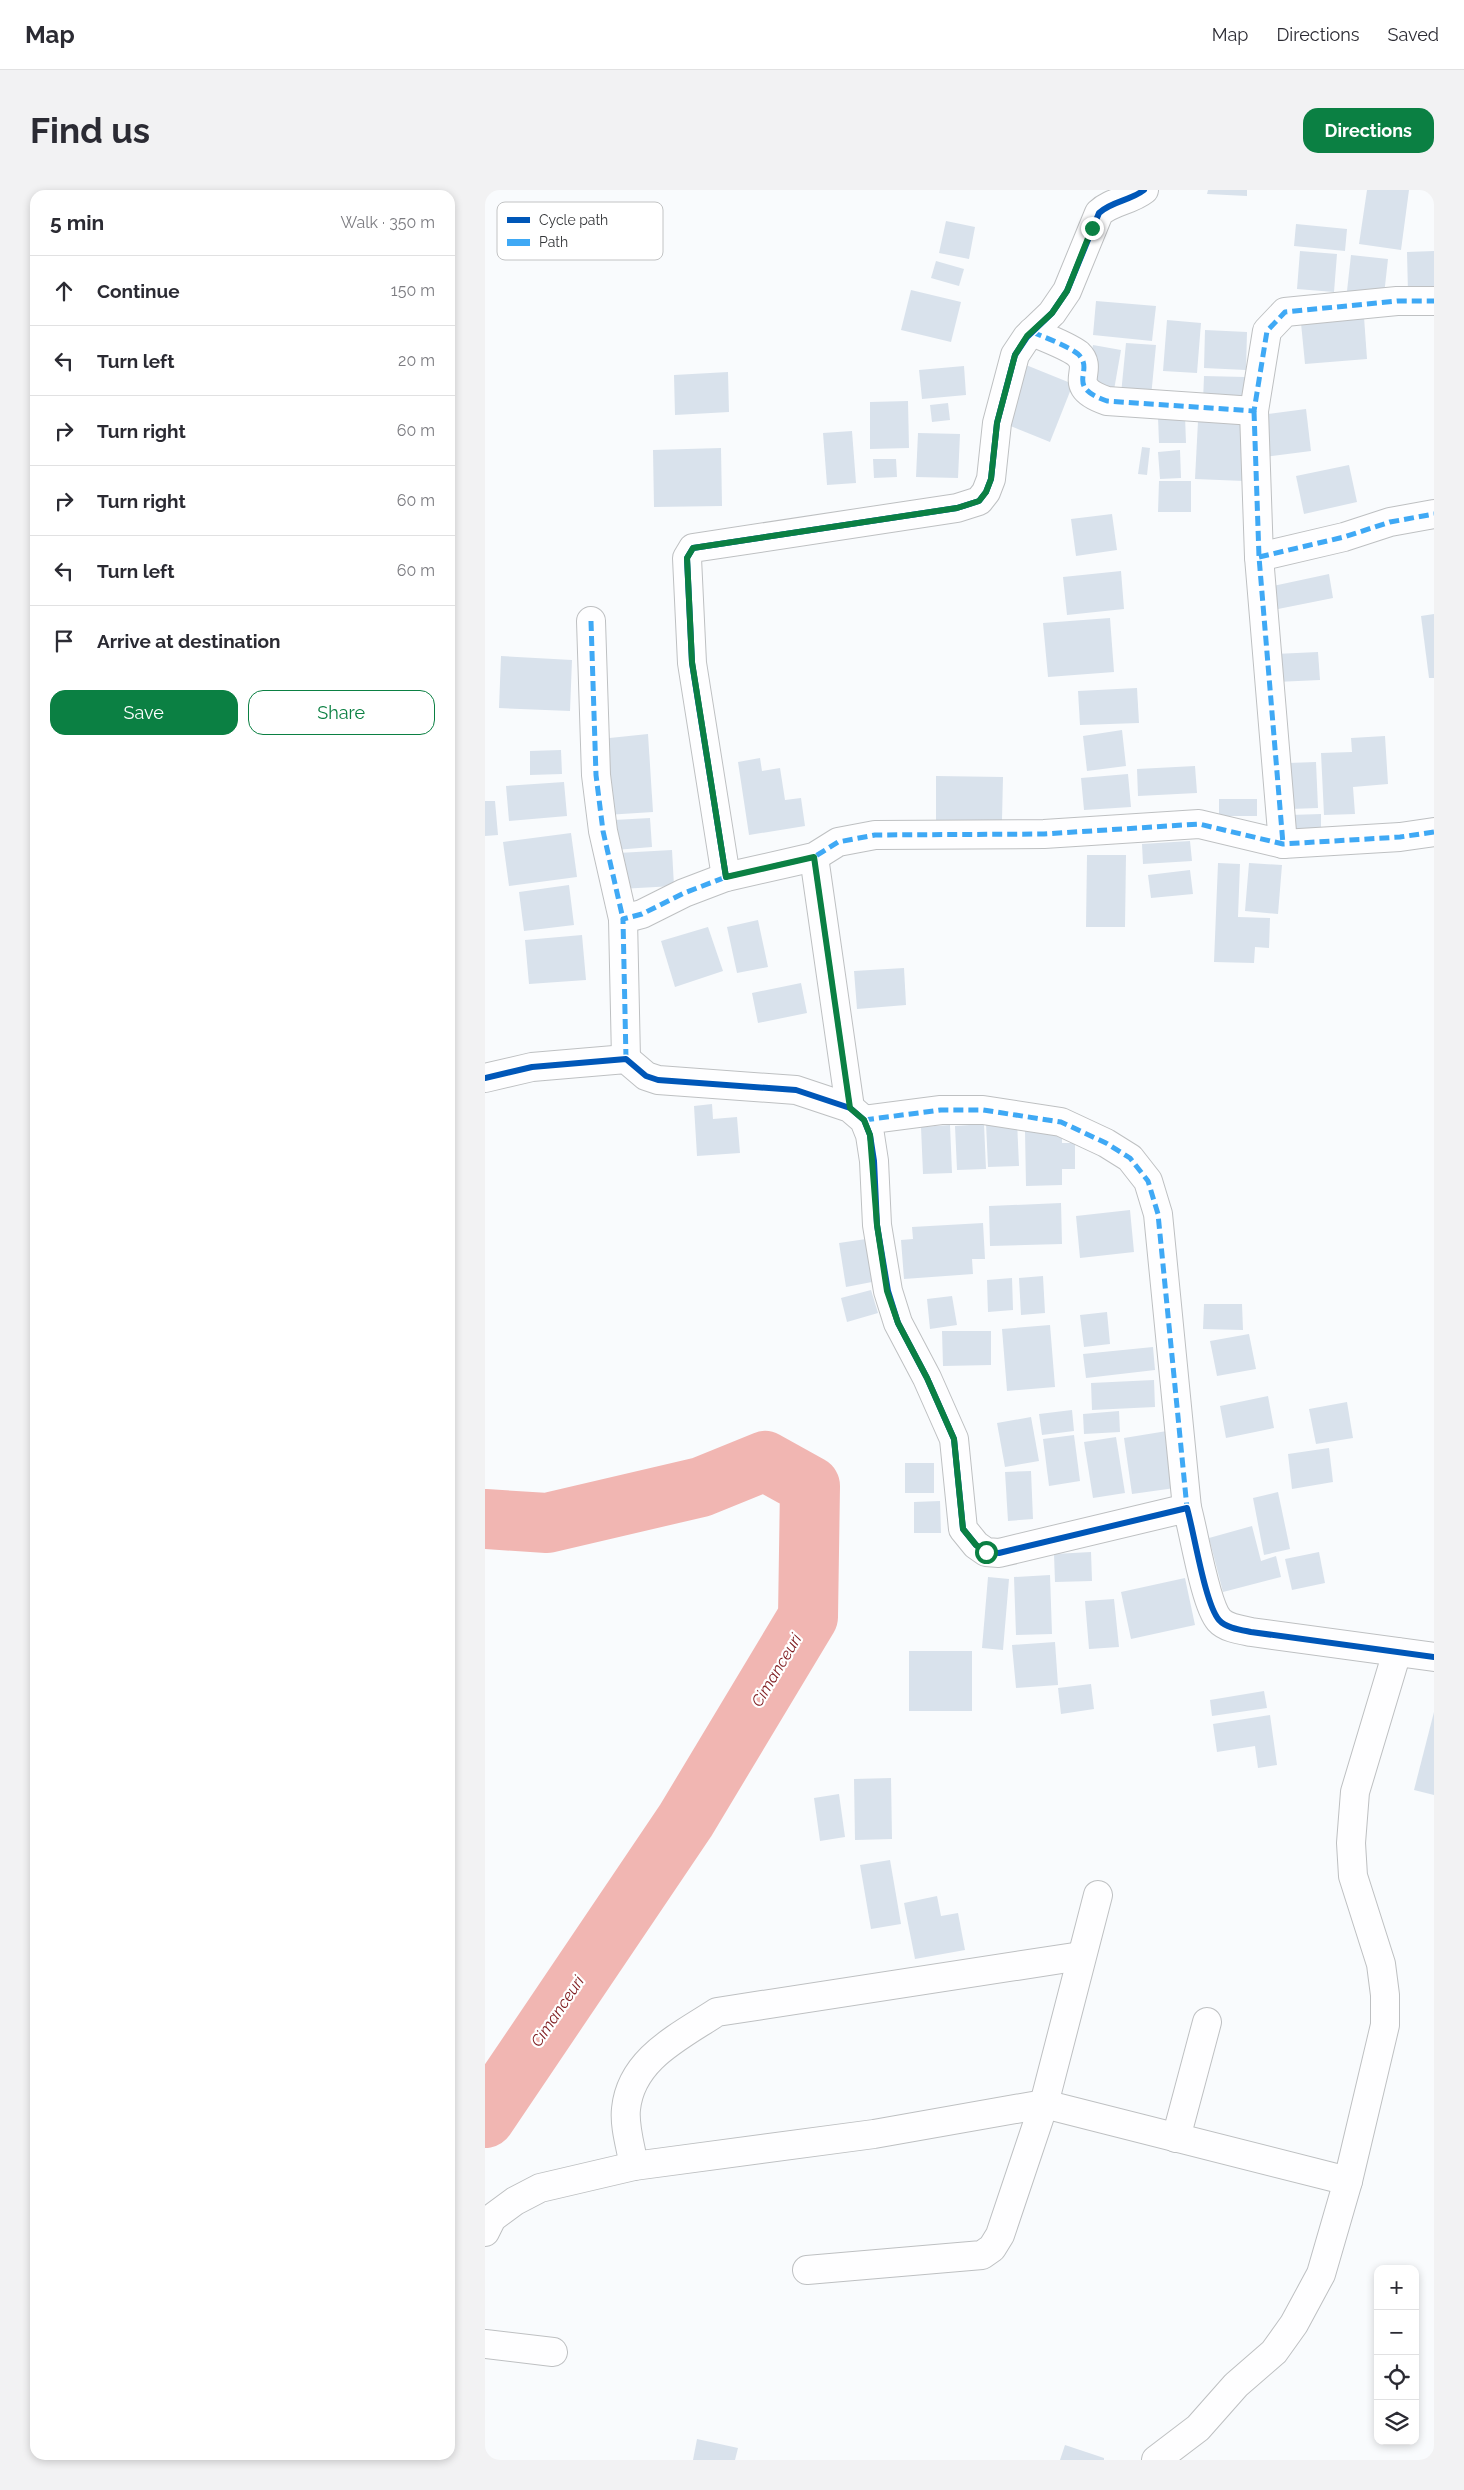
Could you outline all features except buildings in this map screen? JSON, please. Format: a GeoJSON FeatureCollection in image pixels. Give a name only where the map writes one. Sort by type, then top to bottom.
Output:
{"type":"FeatureCollection","features":[{"type":"Feature","properties":{"kind":"street"},"geometry":{"type":"LineString","coordinates":[[726,877],[692,662],[687,558],[689,552],[693,548],[957,508],[979,501],[986,492],[991,479],[997,423],[1008,375],[1015,355],[1032,332],[1052,313],[1067,291],[1099,213],[1106,206],[1138,195],[1144,190]]}},
{"type":"Feature","properties":{"kind":"street"},"geometry":{"type":"LineString","coordinates":[[1283,844],[1259,557],[1254,411],[1267,331],[1285,312],[1397,301],[1434,301]]}},
{"type":"Feature","properties":{"kind":"street"},"geometry":{"type":"LineString","coordinates":[[1032,332],[1077,354],[1083,362],[1082,383],[1085,390],[1093,396],[1107,401],[1254,411]]}},
{"type":"Feature","properties":{"kind":"street"},"geometry":{"type":"LineString","coordinates":[[1259,557],[1344,537],[1390,522],[1434,514]]}},
{"type":"Feature","properties":{"kind":"street"},"geometry":{"type":"LineString","coordinates":[[591,620],[596,774],[603,831],[623,919],[626,1058]]}},
{"type":"Feature","properties":{"kind":"street"},"geometry":{"type":"LineString","coordinates":[[623,919],[642,914],[683,893],[726,877],[814,857],[838,842],[875,835],[1044,834],[1199,824],[1283,844],[1400,837],[1434,832]]}},
{"type":"Feature","properties":{"kind":"street"},"geometry":{"type":"LineString","coordinates":[[814,857],[857,1114],[870,1135],[874,1161],[877,1225],[887,1291],[898,1323],[931,1386],[954,1439],[963,1529],[986,1552],[999,1553],[1187,1508]]}},
{"type":"Feature","properties":{"kind":"street"},"geometry":{"type":"LineString","coordinates":[[485,1078],[532,1067],[626,1058],[647,1076],[658,1080],[797,1090],[857,1114],[983,1110],[1028,1116],[1061,1122],[1106,1143],[1130,1158],[1148,1182],[1158,1214],[1187,1508],[1210,1606],[1220,1621],[1235,1629],[1434,1657]]}},
{"type":"Feature","properties":{"kind":"street"},"geometry":{"type":"LineString","coordinates":[[1156,2460],[1198,2428],[1236,2385],[1274,2352],[1294,2324],[1321,2274],[1348,2181],[1385,2025],[1385,1995],[1381,1964],[1353,1876],[1351,1843],[1355,1792],[1397,1652]]}},
{"type":"Feature","properties":{"kind":"street"},"geometry":{"type":"LineString","coordinates":[[807,2270],[982,2255],[1000,2235],[1044,2104],[1098,1894]]}},
{"type":"Feature","properties":{"kind":"street"},"geometry":{"type":"LineString","coordinates":[[634,2166],[626,2110],[635,2077],[643,2065],[717,2012],[1081,1956]]}},
{"type":"Feature","properties":{"kind":"street"},"geometry":{"type":"LineString","coordinates":[[1176,2138],[1207,2022]]}},
{"type":"Feature","properties":{"kind":"street"},"geometry":{"type":"LineString","coordinates":[[485,2232],[492,2218],[515,2201],[540,2188],[634,2166],[874,2134],[1044,2104],[1348,2181]]}},
{"type":"Feature","properties":{"kind":"street"},"geometry":{"type":"LineString","coordinates":[[485,2344],[553,2352]]}},
{"type":"Feature","properties":{"kind":"waterway","name":"Cimanceuri"},"geometry":{"type":"LineString","coordinates":[[485,1519],[547,1523],[701,1487],[765,1461],[810,1486],[808,1617],[686,1820],[485,2118]]}},
{"type":"Feature","properties":{"kind":"marked path"},"geometry":{"type":"LineString","coordinates":[[1032,332],[1078,354],[1083,360],[1083,384],[1086,390],[1107,401],[1254,411],[1267,331],[1285,312],[1397,301],[1434,301]]}},
{"type":"Feature","properties":{"kind":"marked path"},"geometry":{"type":"LineString","coordinates":[[1254,411],[1259,557],[1283,844]]}},
{"type":"Feature","properties":{"kind":"marked path"},"geometry":{"type":"LineString","coordinates":[[1259,557],[1344,537],[1390,522],[1434,514]]}},
{"type":"Feature","properties":{"kind":"marked path"},"geometry":{"type":"LineString","coordinates":[[591,621],[596,775],[603,831],[623,919]]}},
{"type":"Feature","properties":{"kind":"marked path"},"geometry":{"type":"LineString","coordinates":[[626,1059],[623,919],[642,914],[684,893],[726,877],[814,857],[838,842],[875,835],[1044,834],[1199,824],[1283,844],[1400,837],[1434,832]]}},
{"type":"Feature","properties":{"kind":"marked path"},"geometry":{"type":"LineString","coordinates":[[814,857],[850,1108]]}},
{"type":"Feature","properties":{"kind":"marked path"},"geometry":{"type":"LineString","coordinates":[[864,1120],[941,1110],[983,1110],[1061,1122],[1106,1143],[1130,1158],[1148,1181],[1158,1214],[1187,1508]]}},
{"type":"Feature","properties":{"kind":"cycle path"},"geometry":{"type":"LineString","coordinates":[[726,877],[692,663],[687,558],[693,548],[957,508],[979,501],[986,492],[991,479],[997,423],[1015,355],[1027,337],[1052,313],[1067,291],[1099,213],[1144,190]]}},
{"type":"Feature","properties":{"kind":"cycle path"},"geometry":{"type":"LineString","coordinates":[[485,1078],[532,1067],[626,1059],[646,1076],[658,1080],[796,1090],[850,1108],[864,1120],[870,1135],[874,1161],[877,1225],[888,1291],[898,1323],[927,1378],[954,1439],[963,1529],[976,1545],[986,1552],[999,1553],[1187,1508],[1209,1599],[1214,1612],[1222,1623],[1251,1632],[1434,1657]]}},
{"type":"Feature","properties":{"kind":"route"},"geometry":{"type":"LineString","coordinates":[[986,1552],[976,1545],[963,1529],[954,1439],[927,1378],[898,1323],[887,1291],[877,1225],[874,1161],[870,1135],[864,1120],[850,1108],[814,857],[726,877],[692,662],[687,558],[693,548],[957,508],[979,501],[986,492],[991,479],[997,423],[1008,375],[1015,355],[1027,336],[1052,313],[1067,291],[1092,228]]}}]}
